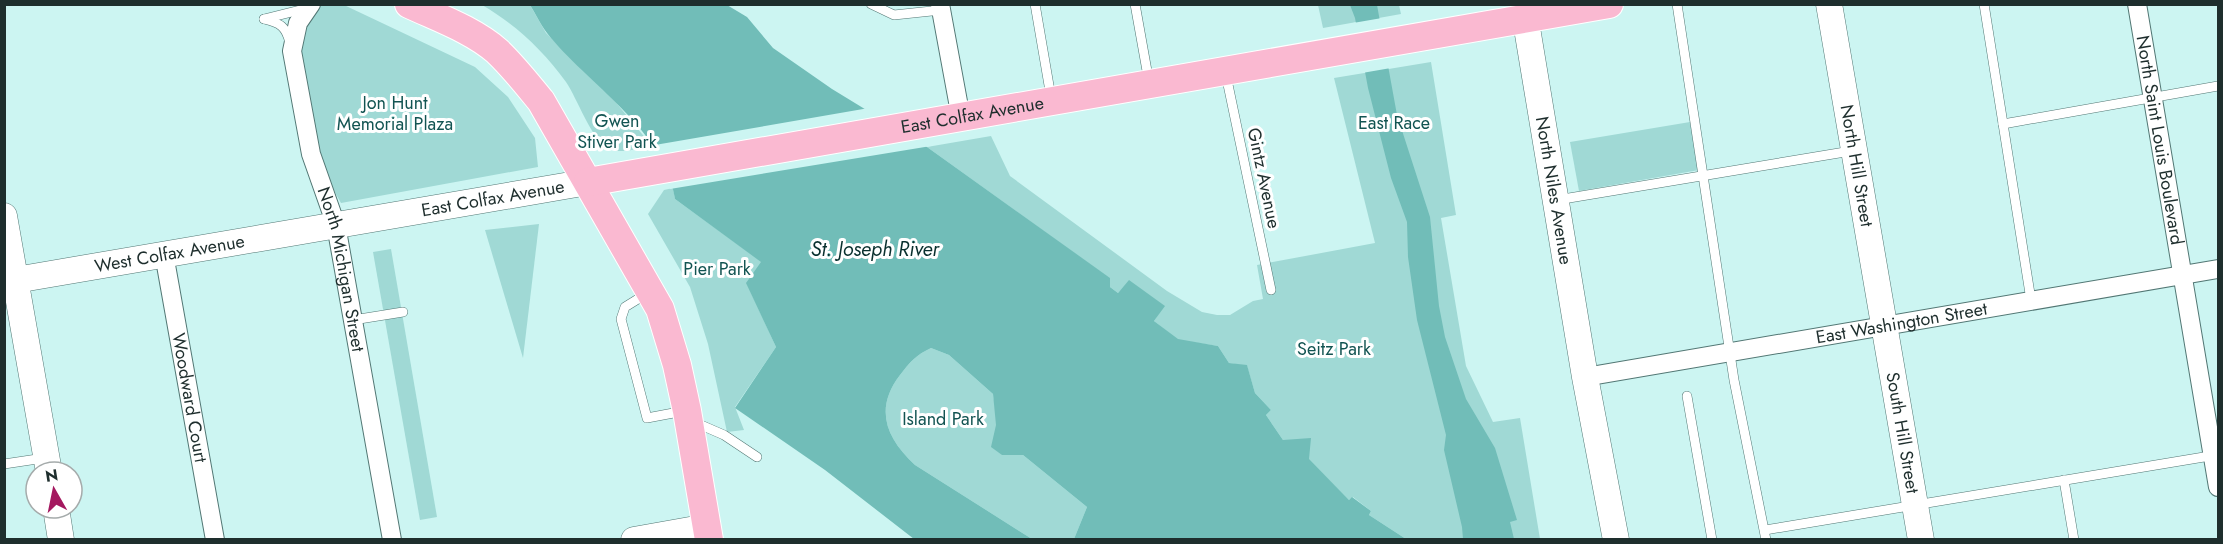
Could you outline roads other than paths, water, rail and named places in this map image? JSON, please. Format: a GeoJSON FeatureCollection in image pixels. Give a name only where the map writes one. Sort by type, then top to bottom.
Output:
{"type":"FeatureCollection","features":[{"type":"Feature","properties":{"kind":"main road"},"geometry":{"type":"LineString","coordinates":[[409,4],[479,38],[496,51],[541,101],[651,291],[668,332],[688,415],[708,533]]}},
{"type":"Feature","properties":{"kind":"main road","name":"East Colfax Avenue"},"geometry":{"type":"LineString","coordinates":[[588,182],[1419,38],[1524,11],[1609,4]]}},
{"type":"Feature","properties":{"kind":"street","name":"North Hill Street"},"geometry":{"type":"LineString","coordinates":[[1829,4],[1883,325]]}},
{"type":"Feature","properties":{"kind":"street","name":"North Saint Louis Boulevard"},"geometry":{"type":"LineString","coordinates":[[2136,4],[2182,275],[2216,455],[2218,488]]}},
{"type":"Feature","properties":{"kind":"street","name":"North Michigan Street"},"geometry":{"type":"LineString","coordinates":[[309,6],[295,32],[292,51],[311,154],[336,225],[392,540]]}},
{"type":"Feature","properties":{"kind":"street"},"geometry":{"type":"LineString","coordinates":[[941,7],[948,120]]}},
{"type":"Feature","properties":{"kind":"street","name":"North Niles Avenue"},"geometry":{"type":"LineString","coordinates":[[1524,11],[1585,376],[1616,540]]}},
{"type":"Feature","properties":{"kind":"street","name":"East Colfax Avenue"},"geometry":{"type":"LineString","coordinates":[[336,225],[588,182]]}},
{"type":"Feature","properties":{"kind":"street"},"geometry":{"type":"LineString","coordinates":[[4,216],[10,281],[47,460]]}},
{"type":"Feature","properties":{"kind":"street","name":"West Colfax Avenue"},"geometry":{"type":"LineString","coordinates":[[10,281],[336,225]]}},
{"type":"Feature","properties":{"kind":"street","name":"Woodward Court"},"geometry":{"type":"LineString","coordinates":[[164,254],[215,540]]}},
{"type":"Feature","properties":{"kind":"street","name":"East Washington Street"},"geometry":{"type":"LineString","coordinates":[[1585,376],[2218,269]]}},
{"type":"Feature","properties":{"kind":"street","name":"South Hill Street"},"geometry":{"type":"LineString","coordinates":[[1883,325],[1921,540]]}},
{"type":"Feature","properties":{"kind":"street"},"geometry":{"type":"LineString","coordinates":[[58,520],[61,540]]}},
{"type":"Feature","properties":{"kind":"street"},"geometry":{"type":"LineString","coordinates":[[634,540],[708,533]]}},
{"type":"Feature","properties":{"kind":"lane"},"geometry":{"type":"LineString","coordinates":[[871,4],[894,15],[941,7]]}},
{"type":"Feature","properties":{"kind":"lane"},"geometry":{"type":"LineString","coordinates":[[1035,4],[1052,103]]}},
{"type":"Feature","properties":{"kind":"lane"},"geometry":{"type":"LineString","coordinates":[[1135,4],[1150,86]]}},
{"type":"Feature","properties":{"kind":"lane"},"geometry":{"type":"LineString","coordinates":[[1677,4],[1730,352],[1766,535],[1915,506],[2216,455]]}},
{"type":"Feature","properties":{"kind":"lane"},"geometry":{"type":"LineString","coordinates":[[1983,4],[2031,300]]}},
{"type":"Feature","properties":{"kind":"lane"},"geometry":{"type":"LineString","coordinates":[[292,51],[287,31],[282,25],[264,19],[309,6]]}},
{"type":"Feature","properties":{"kind":"lane","name":"Gintz Avenue"},"geometry":{"type":"LineString","coordinates":[[1225,73],[1270,290]]}},
{"type":"Feature","properties":{"kind":"lane"},"geometry":{"type":"LineString","coordinates":[[2004,124],[2218,86]]}},
{"type":"Feature","properties":{"kind":"lane"},"geometry":{"type":"LineString","coordinates":[[1555,200],[1854,150]]}},
{"type":"Feature","properties":{"kind":"lane"},"geometry":{"type":"LineString","coordinates":[[651,291],[625,307],[621,319],[647,418],[688,415],[758,457]]}},
{"type":"Feature","properties":{"kind":"lane"},"geometry":{"type":"LineString","coordinates":[[353,320],[403,312]]}},
{"type":"Feature","properties":{"kind":"lane"},"geometry":{"type":"LineString","coordinates":[[1687,396],[1712,540]]}},
{"type":"Feature","properties":{"kind":"lane"},"geometry":{"type":"LineString","coordinates":[[4,464],[24,464]]}},
{"type":"Feature","properties":{"kind":"lane"},"geometry":{"type":"LineString","coordinates":[[2064,480],[2074,540]]}},
{"type":"Feature","properties":{"kind":"water","name":"St. Joseph River"},"geometry":{"type":"Polygon","coordinates":[[[530,5],[727,5],[747,17],[773,48],[832,89],[927,147],[1110,278],[1110,287],[1118,293],[1129,280],[1165,306],[1154,321],[1178,339],[1218,346],[1229,363],[1247,365],[1255,393],[1271,410],[1266,415],[1283,440],[1311,438],[1309,459],[1349,500],[1352,497],[1371,511],[1369,515],[1406,539],[1074,539],[1087,507],[1023,455],[1002,455],[991,447],[996,425],[993,394],[949,355],[931,348],[910,363],[892,388],[887,400],[886,411],[891,434],[915,465],[1032,539],[914,539],[825,470],[735,408],[776,347],[746,283],[761,262],[675,199],[669,174],[657,151],[641,129],[563,52],[545,30],[530,5]]]}},
{"type":"Feature","properties":{"kind":"water","name":"East Race"},"geometry":{"type":"Polygon","coordinates":[[[1350,5],[1377,5],[1397,115],[1430,217],[1439,306],[1445,337],[1466,399],[1495,448],[1517,520],[1510,522],[1514,539],[1463,539],[1444,450],[1446,435],[1417,320],[1408,257],[1407,222],[1391,178],[1368,88],[1355,18],[1350,5]]]}},
{"type":"Feature","properties":{"kind":"park label","name":"Jon Hunt Memorial Plaza"},"geometry":{"type":"Point","coordinates":[395,113]}},
{"type":"Feature","properties":{"kind":"park label","name":"Gwen Stiver Park"},"geometry":{"type":"Point","coordinates":[617,131]}},
{"type":"Feature","properties":{"kind":"park label","name":"Pier Park"},"geometry":{"type":"Point","coordinates":[717,269]}},
{"type":"Feature","properties":{"kind":"park label","name":"Seitz Park"},"geometry":{"type":"Point","coordinates":[1334,349]}},
{"type":"Feature","properties":{"kind":"park label","name":"Island Park"},"geometry":{"type":"Point","coordinates":[943,419]}}]}
